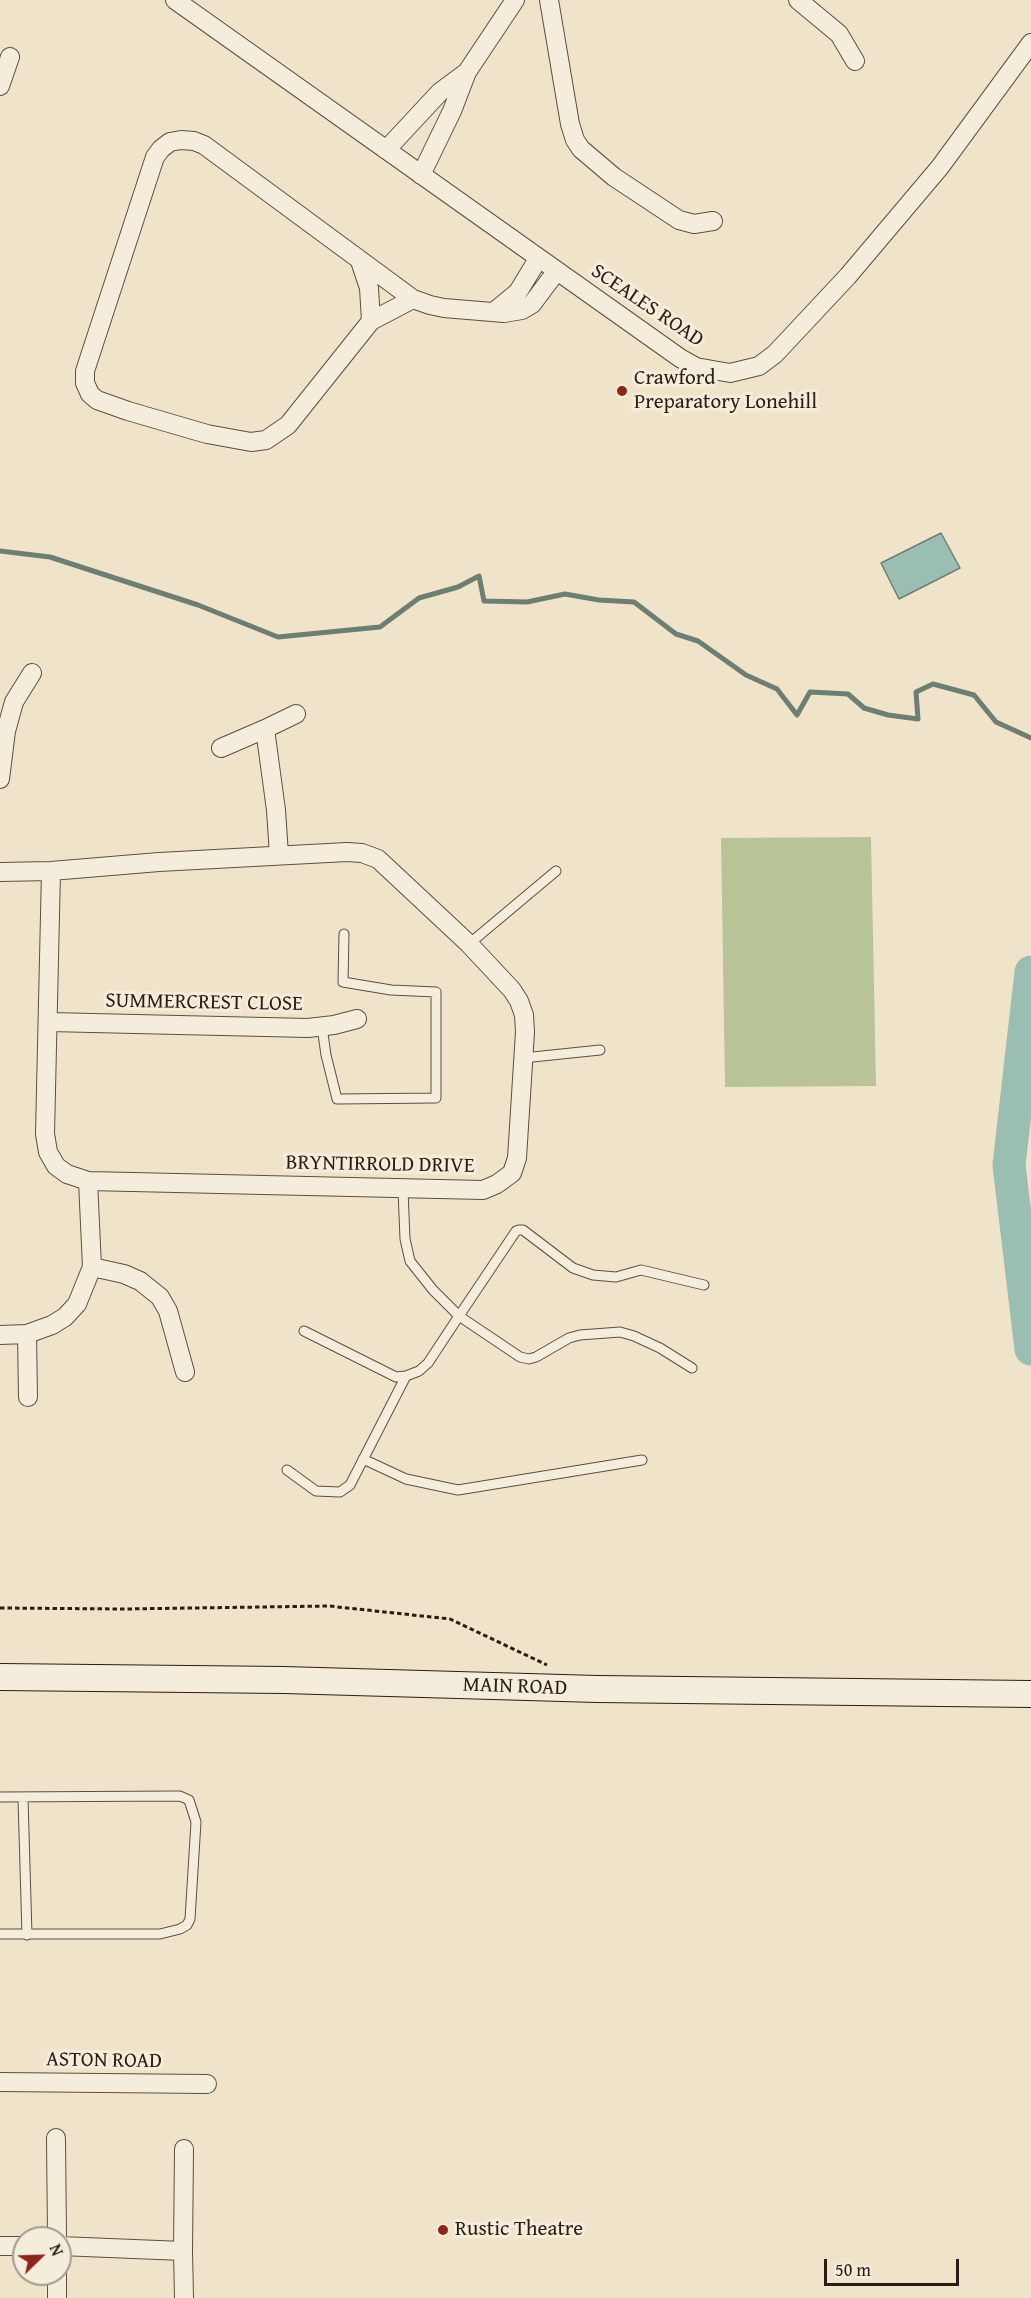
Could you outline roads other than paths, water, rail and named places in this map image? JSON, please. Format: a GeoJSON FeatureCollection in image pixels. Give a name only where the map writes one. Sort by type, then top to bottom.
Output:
{"type":"FeatureCollection","features":[{"type":"Feature","properties":{"kind":"main road","name":"MAIN ROAD"},"geometry":{"type":"LineString","coordinates":[[0,1677],[284,1680],[597,1689],[1031,1694]]}},
{"type":"Feature","properties":{"kind":"street","name":"SCEALES ROAD"},"geometry":{"type":"LineString","coordinates":[[175,0],[538,260],[589,293],[680,358],[696,367],[730,373],[759,366],[775,354],[848,276],[940,166],[1031,44]]}},
{"type":"Feature","properties":{"kind":"street"},"geometry":{"type":"LineString","coordinates":[[421,176],[452,111],[467,72],[515,0]]}},
{"type":"Feature","properties":{"kind":"street"},"geometry":{"type":"LineString","coordinates":[[549,0],[570,124],[581,149],[614,177],[679,220],[694,224],[713,220]]}},
{"type":"Feature","properties":{"kind":"street"},"geometry":{"type":"LineString","coordinates":[[798,0],[839,34],[855,61]]}},
{"type":"Feature","properties":{"kind":"street"},"geometry":{"type":"LineString","coordinates":[[0,86],[10,57]]}},
{"type":"Feature","properties":{"kind":"street"},"geometry":{"type":"LineString","coordinates":[[386,150],[440,92],[467,72]]}},
{"type":"Feature","properties":{"kind":"street"},"geometry":{"type":"LineString","coordinates":[[413,298],[371,321],[288,425],[266,440],[251,442],[207,434],[128,411],[97,400],[90,394],[85,383],[85,370],[155,157],[170,142],[195,141],[204,146],[413,298],[444,308],[514,312],[528,307],[555,272]]}},
{"type":"Feature","properties":{"kind":"street"},"geometry":{"type":"LineString","coordinates":[[495,311],[518,292],[538,260]]}},
{"type":"Feature","properties":{"kind":"street"},"geometry":{"type":"LineString","coordinates":[[360,261],[369,288],[371,321]]}},
{"type":"Feature","properties":{"kind":"street"},"geometry":{"type":"LineString","coordinates":[[0,779],[6,731],[14,702],[32,673]]}},
{"type":"Feature","properties":{"kind":"street"},"geometry":{"type":"LineString","coordinates":[[221,748],[296,714]]}},
{"type":"Feature","properties":{"kind":"street"},"geometry":{"type":"LineString","coordinates":[[265,729],[276,810],[279,855]]}},
{"type":"Feature","properties":{"kind":"street","name":"BRYNTIRROLD DRIVE"},"geometry":{"type":"LineString","coordinates":[[0,872],[51,871],[347,852],[362,853],[378,859],[469,944],[512,990],[519,1001],[524,1015],[523,1058],[517,1158],[512,1173],[497,1184],[483,1190],[403,1190],[88,1181],[67,1174],[56,1166],[48,1152],[45,1134],[51,871]]}},
{"type":"Feature","properties":{"kind":"street","name":"SUMMERCREST CLOSE"},"geometry":{"type":"LineString","coordinates":[[49,1022],[308,1028],[357,1019]]}},
{"type":"Feature","properties":{"kind":"street"},"geometry":{"type":"LineString","coordinates":[[0,1335],[27,1334],[65,1317],[77,1304],[92,1267],[88,1181]]}},
{"type":"Feature","properties":{"kind":"street"},"geometry":{"type":"LineString","coordinates":[[92,1267],[124,1274],[140,1281],[160,1297],[168,1311],[185,1372]]}},
{"type":"Feature","properties":{"kind":"street"},"geometry":{"type":"LineString","coordinates":[[27,1334],[28,1397]]}},
{"type":"Feature","properties":{"kind":"street","name":"ASTON ROAD"},"geometry":{"type":"LineString","coordinates":[[0,2082],[207,2084]]}},
{"type":"Feature","properties":{"kind":"street"},"geometry":{"type":"LineString","coordinates":[[56,2138],[57,2226]]}},
{"type":"Feature","properties":{"kind":"street"},"geometry":{"type":"LineString","coordinates":[[184,2150],[184,2298]]}},
{"type":"Feature","properties":{"kind":"street"},"geometry":{"type":"LineString","coordinates":[[72,2246],[183,2251]]}},
{"type":"Feature","properties":{"kind":"lane"},"geometry":{"type":"LineString","coordinates":[[469,944],[556,871]]}},
{"type":"Feature","properties":{"kind":"lane"},"geometry":{"type":"LineString","coordinates":[[322,1027],[337,1099],[435,1098],[436,992],[391,990],[342,982],[344,934]]}},
{"type":"Feature","properties":{"kind":"lane"},"geometry":{"type":"LineString","coordinates":[[523,1058],[600,1050]]}},
{"type":"Feature","properties":{"kind":"lane"},"geometry":{"type":"LineString","coordinates":[[403,1190],[405,1239],[410,1261],[433,1290],[459,1316],[520,1357],[529,1359],[536,1357],[568,1338],[620,1332],[660,1348],[692,1368]]}},
{"type":"Feature","properties":{"kind":"lane"},"geometry":{"type":"LineString","coordinates":[[304,1331],[396,1377],[419,1371],[428,1363],[516,1231],[519,1230],[523,1230],[573,1268],[593,1275],[616,1277],[641,1270],[704,1285]]}},
{"type":"Feature","properties":{"kind":"lane"},"geometry":{"type":"LineString","coordinates":[[287,1470],[316,1491],[340,1492],[350,1485],[406,1376]]}},
{"type":"Feature","properties":{"kind":"lane"},"geometry":{"type":"LineString","coordinates":[[363,1459],[406,1479],[458,1490],[642,1460]]}},
{"type":"Feature","properties":{"kind":"lane"},"geometry":{"type":"LineString","coordinates":[[0,1797],[180,1796],[189,1800],[196,1822],[190,1919],[187,1925],[160,1934],[0,1934]]}},
{"type":"Feature","properties":{"kind":"lane"},"geometry":{"type":"LineString","coordinates":[[23,1797],[27,1935]]}},
{"type":"Feature","properties":{"kind":"water"},"geometry":{"type":"Polygon","coordinates":[[[941,533],[960,568],[899,599],[881,563],[941,533]]]}},
{"type":"Feature","properties":{"kind":"waterway"},"geometry":{"type":"LineString","coordinates":[[0,551],[50,557],[198,605],[278,637],[380,627],[419,598],[458,587],[479,576],[484,601],[527,602],[565,594],[599,600],[634,602],[676,634],[698,641],[746,675],[777,689],[797,715],[810,692],[848,694],[864,708],[888,715],[918,719],[916,692],[933,684],[974,695],[996,722],[1031,738]]}},
{"type":"Feature","properties":{"kind":"waterway"},"geometry":{"type":"LineString","coordinates":[[1031,972],[1009,1165],[1031,1349]]}},
{"type":"Feature","properties":{"kind":"place","name":"Crawford Preparatory Lonehill"},"geometry":{"type":"Point","coordinates":[622,391]}},
{"type":"Feature","properties":{"kind":"place","name":"Rustic Theatre"},"geometry":{"type":"Point","coordinates":[443,2230]}}]}
